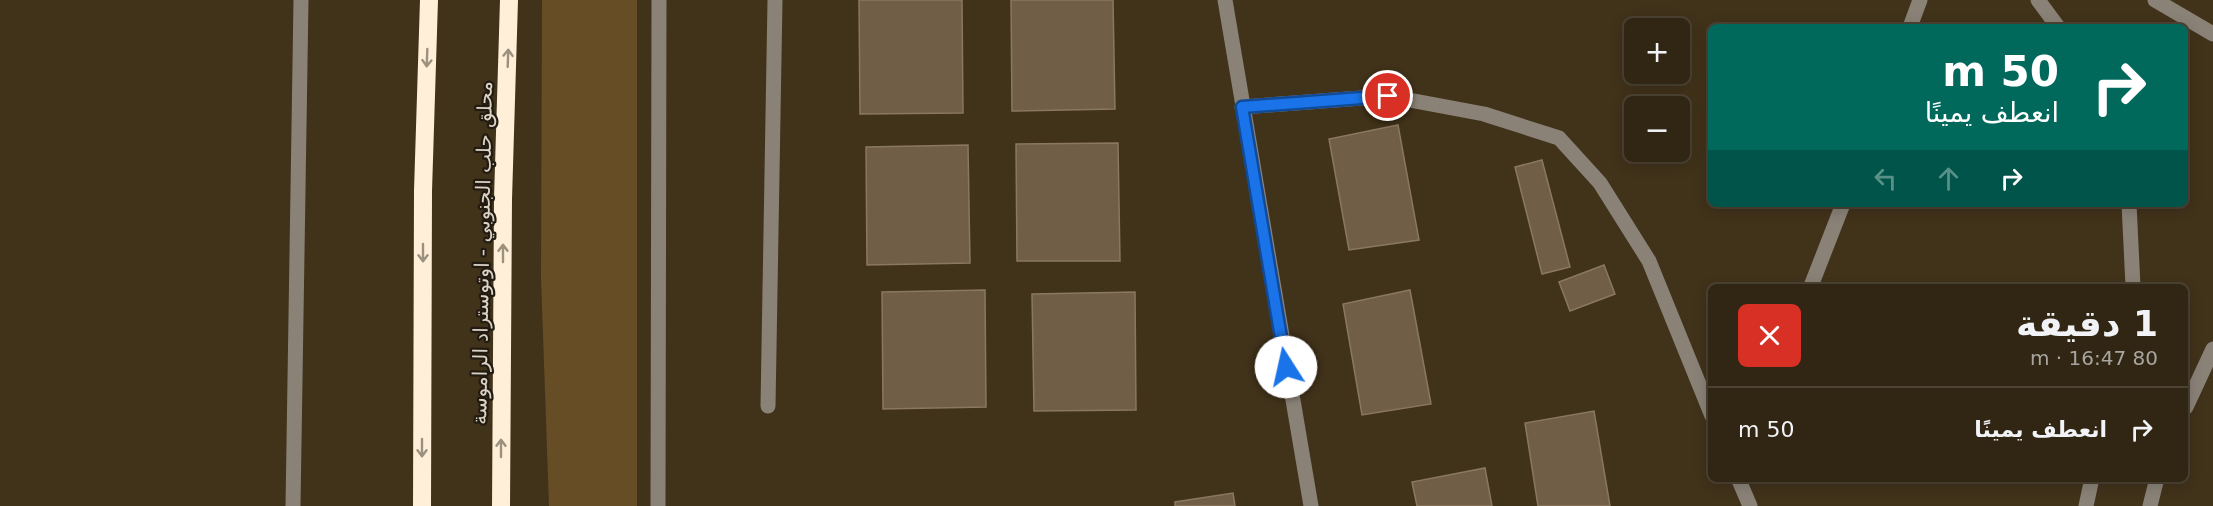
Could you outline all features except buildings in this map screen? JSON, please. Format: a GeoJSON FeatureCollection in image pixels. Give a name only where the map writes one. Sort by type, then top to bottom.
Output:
{"type":"FeatureCollection","features":[{"type":"Feature","properties":{"kind":"highway"},"geometry":{"type":"LineString","coordinates":[[422,506],[423,191],[429,0]]}},
{"type":"Feature","properties":{"kind":"highway","name":"محلق حلب الجنوبي - اوتوستراد الراموسة"},"geometry":{"type":"LineString","coordinates":[[501,506],[503,200],[509,0]]}},
{"type":"Feature","properties":{"kind":"street"},"geometry":{"type":"LineString","coordinates":[[293,506],[301,0]]}},
{"type":"Feature","properties":{"kind":"street"},"geometry":{"type":"LineString","coordinates":[[658,0],[658,506]]}},
{"type":"Feature","properties":{"kind":"street"},"geometry":{"type":"LineString","coordinates":[[768,405],[775,0]]}},
{"type":"Feature","properties":{"kind":"street"},"geometry":{"type":"LineString","coordinates":[[1225,0],[1311,506]]}},
{"type":"Feature","properties":{"kind":"street"},"geometry":{"type":"LineString","coordinates":[[1911,24],[1920,0]]}},
{"type":"Feature","properties":{"kind":"street"},"geometry":{"type":"LineString","coordinates":[[2038,0],[2056,24]]}},
{"type":"Feature","properties":{"kind":"street"},"geometry":{"type":"LineString","coordinates":[[2155,0],[2213,34]]}},
{"type":"Feature","properties":{"kind":"street"},"geometry":{"type":"LineString","coordinates":[[1242,107],[1388,96],[1484,114],[1559,138],[1600,183],[1649,261],[1708,406]]}},
{"type":"Feature","properties":{"kind":"street"},"geometry":{"type":"LineString","coordinates":[[1812,284],[1842,207]]}},
{"type":"Feature","properties":{"kind":"street"},"geometry":{"type":"LineString","coordinates":[[2129,207],[2133,284]]}},
{"type":"Feature","properties":{"kind":"street"},"geometry":{"type":"LineString","coordinates":[[2188,403],[2213,349]]}},
{"type":"Feature","properties":{"kind":"street"},"geometry":{"type":"LineString","coordinates":[[1740,482],[1750,506]]}},
{"type":"Feature","properties":{"kind":"street"},"geometry":{"type":"LineString","coordinates":[[2086,506],[2091,482]]}},
{"type":"Feature","properties":{"kind":"street"},"geometry":{"type":"LineString","coordinates":[[2150,506],[2156,482]]}},
{"type":"Feature","properties":{"kind":"shaded area"},"geometry":{"type":"Polygon","coordinates":[[[542,0],[637,0],[637,506],[549,506],[541,278],[542,0]]]}},
{"type":"Feature","properties":{"kind":"route"},"geometry":{"type":"LineString","coordinates":[[1286,367],[1242,107],[1388,96]]}}]}
